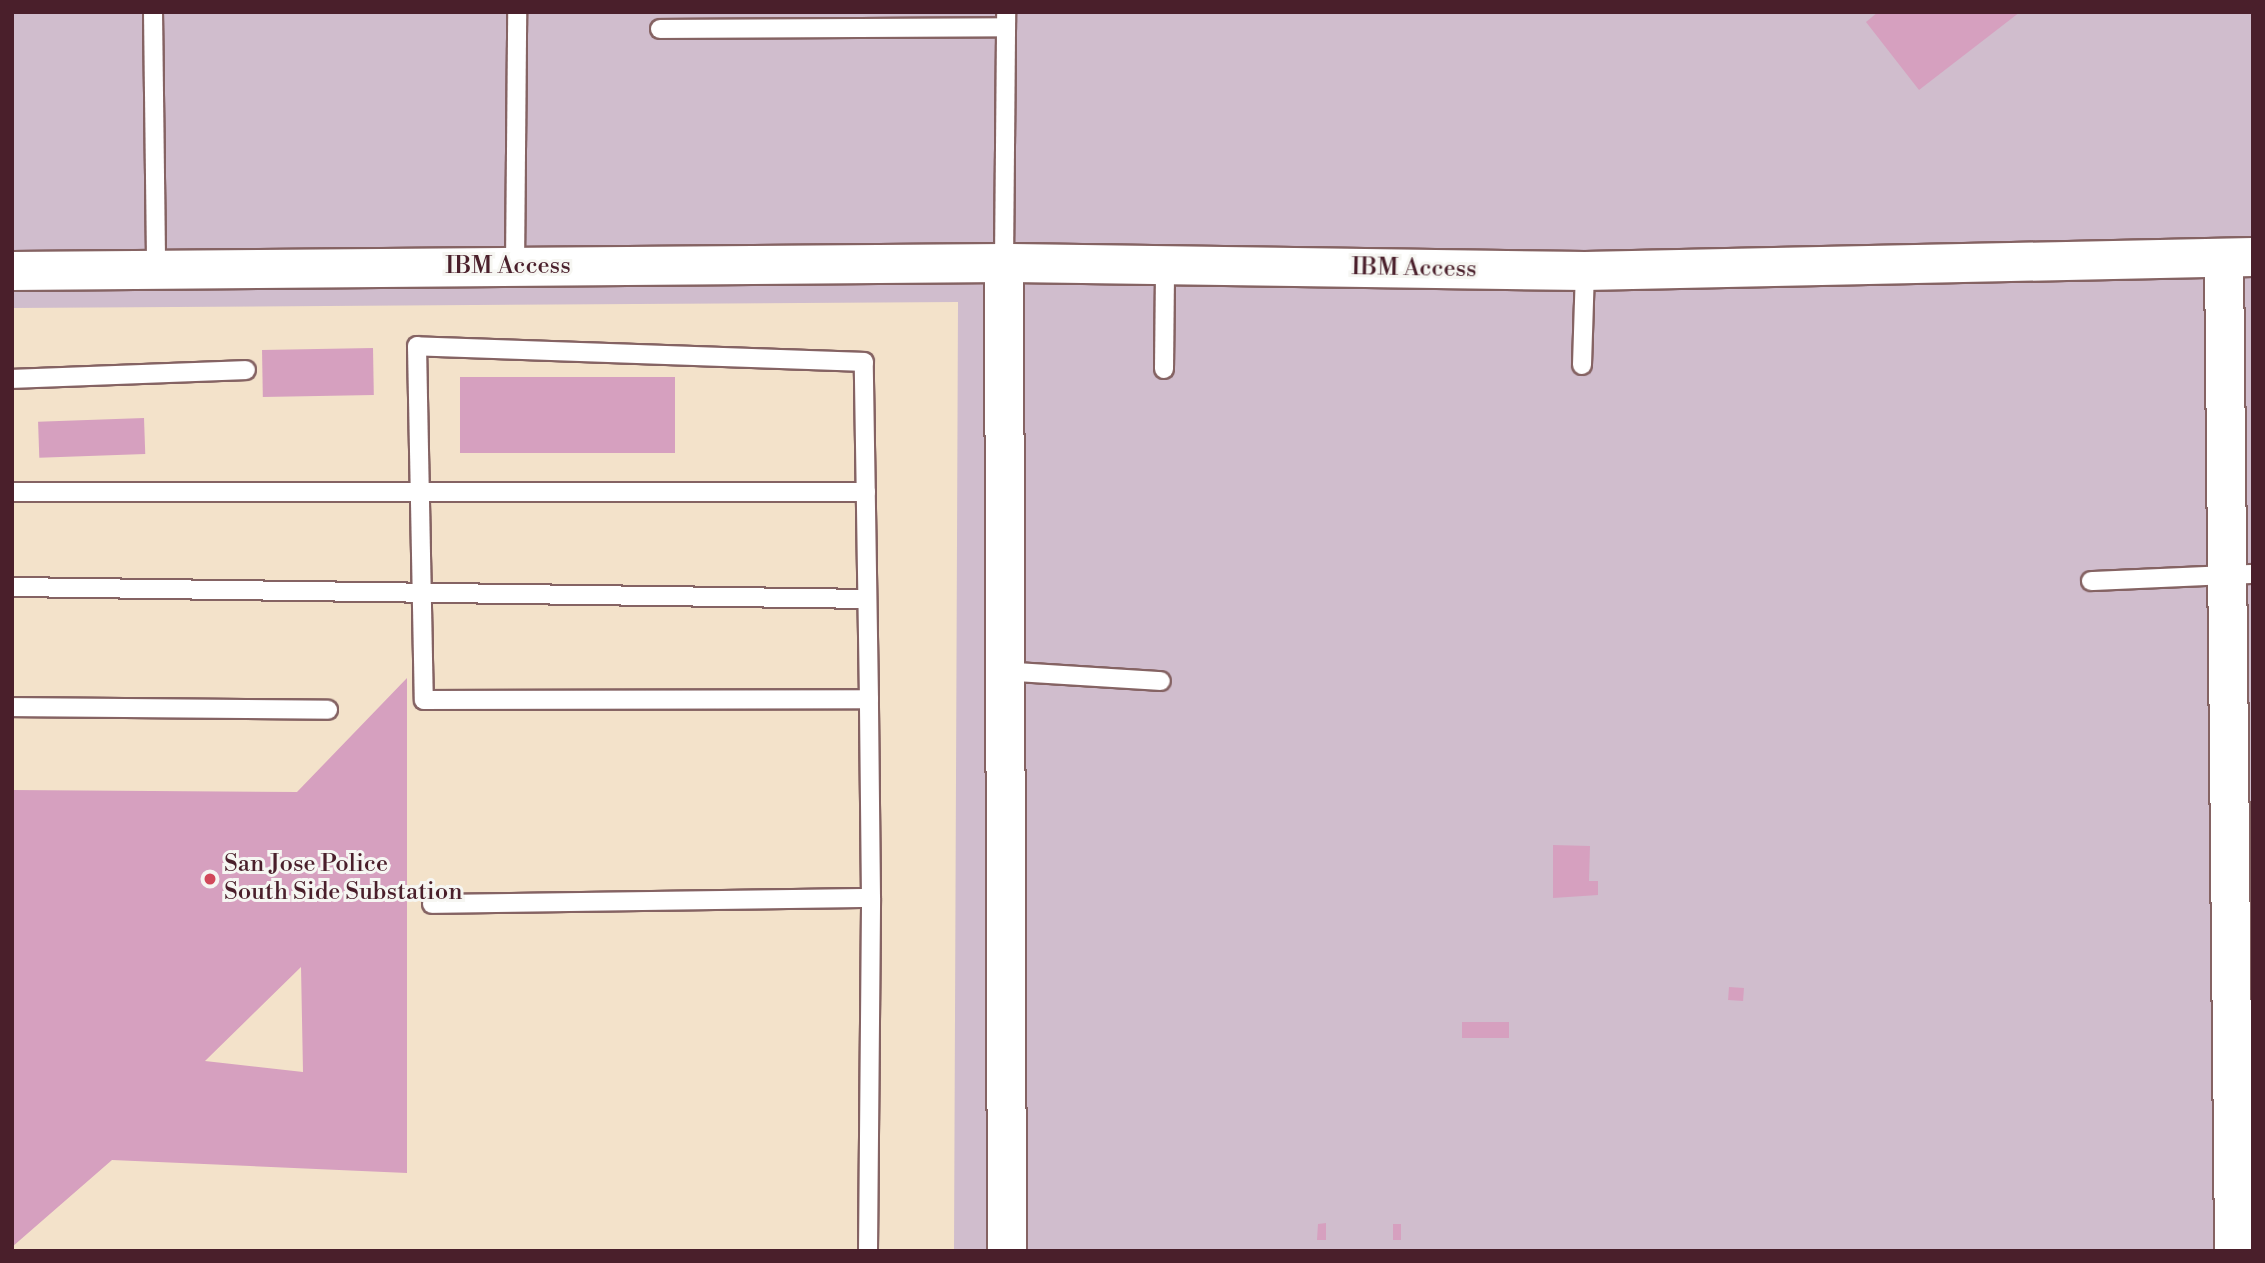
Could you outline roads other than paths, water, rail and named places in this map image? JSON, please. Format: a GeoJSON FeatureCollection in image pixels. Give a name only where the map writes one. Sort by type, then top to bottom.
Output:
{"type":"FeatureCollection","features":[{"type":"Feature","properties":{"kind":"street","name":"IBM Access"},"geometry":{"type":"LineString","coordinates":[[12,271],[1004,263],[1586,271],[1824,262],[2238,258]]}},
{"type":"Feature","properties":{"kind":"street"},"geometry":{"type":"LineString","coordinates":[[2234,1251],[2241,575],[2238,258]]}},
{"type":"Feature","properties":{"kind":"street"},"geometry":{"type":"LineString","coordinates":[[1004,263],[1001,671],[1007,1251]]}},
{"type":"Feature","properties":{"kind":"lane"},"geometry":{"type":"LineString","coordinates":[[153,12],[156,270]]}},
{"type":"Feature","properties":{"kind":"lane"},"geometry":{"type":"LineString","coordinates":[[515,266],[517,12]]}},
{"type":"Feature","properties":{"kind":"lane"},"geometry":{"type":"LineString","coordinates":[[660,29],[1006,20],[1004,263]]}},
{"type":"Feature","properties":{"kind":"lane"},"geometry":{"type":"LineString","coordinates":[[1164,369],[1165,265]]}},
{"type":"Feature","properties":{"kind":"lane"},"geometry":{"type":"LineString","coordinates":[[1582,365],[1586,271]]}},
{"type":"Feature","properties":{"kind":"lane"},"geometry":{"type":"LineString","coordinates":[[868,1251],[871,898],[869,699],[864,362],[417,346],[424,700],[869,699]]}},
{"type":"Feature","properties":{"kind":"lane"},"geometry":{"type":"LineString","coordinates":[[12,379],[246,370]]}},
{"type":"Feature","properties":{"kind":"lane"},"geometry":{"type":"LineString","coordinates":[[12,492],[866,492]]}},
{"type":"Feature","properties":{"kind":"lane"},"geometry":{"type":"LineString","coordinates":[[2091,582],[2241,575]]}},
{"type":"Feature","properties":{"kind":"lane"},"geometry":{"type":"LineString","coordinates":[[12,587],[867,598]]}},
{"type":"Feature","properties":{"kind":"lane"},"geometry":{"type":"LineString","coordinates":[[1001,671],[1161,681]]}},
{"type":"Feature","properties":{"kind":"lane"},"geometry":{"type":"LineString","coordinates":[[12,707],[328,710]]}},
{"type":"Feature","properties":{"kind":"lane"},"geometry":{"type":"LineString","coordinates":[[432,904],[871,898]]}},
{"type":"Feature","properties":{"kind":"place","name":"San Jose Police South Side Substation"},"geometry":{"type":"Point","coordinates":[210,879]}}]}
